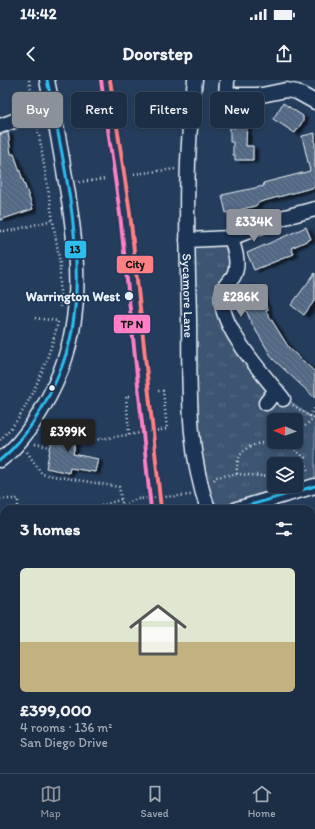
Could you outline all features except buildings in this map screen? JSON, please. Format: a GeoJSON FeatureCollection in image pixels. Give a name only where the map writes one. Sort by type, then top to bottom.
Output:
{"type":"FeatureCollection","features":[{"type":"Feature","properties":{"kind":"street"},"geometry":{"type":"LineString","coordinates":[[47,80],[50,92]]}},
{"type":"Feature","properties":{"kind":"street","name":"Sycamore Lane"},"geometry":{"type":"LineString","coordinates":[[195,80],[187,167],[187,240],[192,427],[198,478],[207,505]]}},
{"type":"Feature","properties":{"kind":"street"},"geometry":{"type":"LineString","coordinates":[[227,92],[227,88],[247,92]]}},
{"type":"Feature","properties":{"kind":"street"},"geometry":{"type":"LineString","coordinates":[[264,95],[286,90],[297,92],[315,102]]}},
{"type":"Feature","properties":{"kind":"street"},"geometry":{"type":"LineString","coordinates":[[0,126],[12,122]]}},
{"type":"Feature","properties":{"kind":"street"},"geometry":{"type":"LineString","coordinates":[[0,460],[21,440],[51,395],[67,356],[73,333],[77,292],[76,250],[56,128]]}},
{"type":"Feature","properties":{"kind":"street"},"geometry":{"type":"LineString","coordinates":[[187,240],[231,238],[285,217],[315,209]]}},
{"type":"Feature","properties":{"kind":"street"},"geometry":{"type":"LineString","coordinates":[[231,238],[236,264],[235,272],[226,284],[222,294],[222,300],[228,321],[253,362],[280,394],[266,403]]}},
{"type":"Feature","properties":{"kind":"street"},"geometry":{"type":"LineString","coordinates":[[250,505],[315,486]]}},
{"type":"Feature","properties":{"kind":"path"},"geometry":{"type":"LineString","coordinates":[[29,80],[31,92]]}},
{"type":"Feature","properties":{"kind":"path"},"geometry":{"type":"LineString","coordinates":[[38,128],[60,264],[60,309]]}},
{"type":"Feature","properties":{"kind":"path"},"geometry":{"type":"LineString","coordinates":[[134,174],[177,169]]}},
{"type":"Feature","properties":{"kind":"path"},"geometry":{"type":"LineString","coordinates":[[78,182],[106,179]]}},
{"type":"Feature","properties":{"kind":"path"},"geometry":{"type":"LineString","coordinates":[[0,231],[10,231],[53,220]]}},
{"type":"Feature","properties":{"kind":"path"},"geometry":{"type":"LineString","coordinates":[[0,441],[18,419],[31,395],[46,358],[59,315]]}},
{"type":"Feature","properties":{"kind":"path"},"geometry":{"type":"LineString","coordinates":[[34,318],[58,321]]}},
{"type":"Feature","properties":{"kind":"path"},"geometry":{"type":"LineString","coordinates":[[74,443],[167,429],[163,391],[158,392]]}},
{"type":"Feature","properties":{"kind":"path"},"geometry":{"type":"LineString","coordinates":[[280,394],[309,416],[315,417],[303,428]]}},
{"type":"Feature","properties":{"kind":"path"},"geometry":{"type":"LineString","coordinates":[[129,434],[126,396],[130,396]]}},
{"type":"Feature","properties":{"kind":"path"},"geometry":{"type":"LineString","coordinates":[[309,416],[315,408]]}},
{"type":"Feature","properties":{"kind":"path"},"geometry":{"type":"LineString","coordinates":[[237,474],[238,457],[245,449],[267,443]]}},
{"type":"Feature","properties":{"kind":"path"},"geometry":{"type":"LineString","coordinates":[[34,444],[51,447]]}},
{"type":"Feature","properties":{"kind":"path"},"geometry":{"type":"LineString","coordinates":[[294,449],[305,458],[308,472]]}},
{"type":"Feature","properties":{"kind":"path"},"geometry":{"type":"LineString","coordinates":[[28,453],[42,474],[119,487],[123,505],[136,499],[186,495]]}},
{"type":"Feature","properties":{"kind":"path"},"geometry":{"type":"LineString","coordinates":[[213,482],[216,477],[237,474],[267,476]]}},
{"type":"Feature","properties":{"kind":"path"},"geometry":{"type":"LineString","coordinates":[[0,499],[18,499],[18,505]]}},
{"type":"Feature","properties":{"kind":"path"},"geometry":{"type":"LineString","coordinates":[[104,505],[122,499]]}},
{"type":"Feature","properties":{"kind":"green space"},"geometry":{"type":"Polygon","coordinates":[[[221,239],[235,250],[223,306],[276,390],[309,416],[315,418],[315,482],[303,485],[303,457],[267,457],[267,493],[271,493],[224,505],[219,505],[207,497],[198,478],[187,240],[221,239]]]}},
{"type":"Feature","properties":{"kind":"transit line","name":"13"},"geometry":{"type":"LineString","coordinates":[[0,460],[26,433],[37,417],[55,384],[68,348],[76,300],[76,269],[71,205],[66,172],[47,80]]}},
{"type":"Feature","properties":{"kind":"transit line"},"geometry":{"type":"LineString","coordinates":[[101,80],[120,214],[151,505]]}},
{"type":"Feature","properties":{"kind":"transit line","name":"City"},"geometry":{"type":"LineString","coordinates":[[110,80],[130,213],[161,505]]}},
{"type":"Feature","properties":{"kind":"transit line","name":"13"},"geometry":{"type":"LineString","coordinates":[[251,505],[315,486]]}},
{"type":"Feature","properties":{"kind":"place","name":"Warrington West"},"geometry":{"type":"Point","coordinates":[129,296]}}]}
